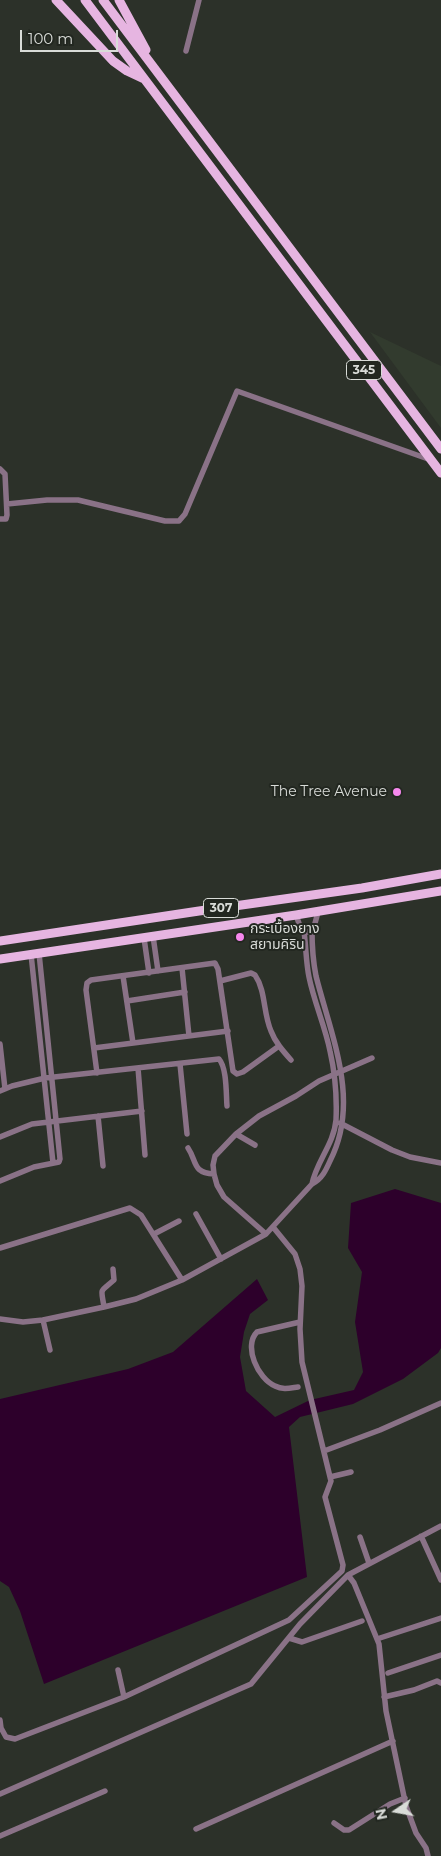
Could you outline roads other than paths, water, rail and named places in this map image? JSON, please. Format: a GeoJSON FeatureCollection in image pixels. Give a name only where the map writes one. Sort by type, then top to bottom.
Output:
{"type":"FeatureCollection","features":[{"type":"Feature","properties":{"kind":"main road"},"geometry":{"type":"LineString","coordinates":[[56,0],[112,61],[144,79]]}},
{"type":"Feature","properties":{"kind":"main road","name":"345"},"geometry":{"type":"LineString","coordinates":[[85,0],[441,473]]}},
{"type":"Feature","properties":{"kind":"main road","name":"345"},"geometry":{"type":"LineString","coordinates":[[103,0],[136,37],[156,71],[441,449]]}},
{"type":"Feature","properties":{"kind":"main road"},"geometry":{"type":"LineString","coordinates":[[118,0],[136,37]]}},
{"type":"Feature","properties":{"kind":"main road","name":"307"},"geometry":{"type":"LineString","coordinates":[[0,941],[362,888],[441,874]]}},
{"type":"Feature","properties":{"kind":"main road","name":"307"},"geometry":{"type":"LineString","coordinates":[[0,959],[318,912],[441,891]]}},
{"type":"Feature","properties":{"kind":"street"},"geometry":{"type":"LineString","coordinates":[[186,51],[199,0]]}},
{"type":"Feature","properties":{"kind":"street"},"geometry":{"type":"LineString","coordinates":[[7,504],[47,500],[78,500],[156,519],[178,521],[185,514],[236,391],[431,460]]}},
{"type":"Feature","properties":{"kind":"street"},"geometry":{"type":"LineString","coordinates":[[0,469],[6,474],[7,504],[7,518],[0,519]]}},
{"type":"Feature","properties":{"kind":"street"},"geometry":{"type":"LineString","coordinates":[[0,1319],[23,1322],[43,1320],[104,1308],[136,1299],[182,1280],[266,1234],[312,1184],[318,1181],[333,1156],[343,1124],[344,1097],[338,1050],[316,974],[312,930],[316,923],[318,912]]}},
{"type":"Feature","properties":{"kind":"street"},"geometry":{"type":"LineString","coordinates":[[296,915],[298,923],[304,931],[309,976],[330,1051],[334,1075],[336,1122],[328,1148],[313,1176],[312,1184]]}},
{"type":"Feature","properties":{"kind":"street"},"geometry":{"type":"LineString","coordinates":[[304,931],[312,930]]}},
{"type":"Feature","properties":{"kind":"street"},"geometry":{"type":"LineString","coordinates":[[148,937],[158,971]]}},
{"type":"Feature","properties":{"kind":"street"},"geometry":{"type":"LineString","coordinates":[[148,937],[149,973]]}},
{"type":"Feature","properties":{"kind":"street"},"geometry":{"type":"LineString","coordinates":[[0,1181],[34,1166],[56,1162],[60,1159],[52,1078],[35,954]]}},
{"type":"Feature","properties":{"kind":"street"},"geometry":{"type":"LineString","coordinates":[[35,954],[44,1078],[56,1162]]}},
{"type":"Feature","properties":{"kind":"street"},"geometry":{"type":"LineString","coordinates":[[97,1073],[86,986],[91,980],[215,963],[218,969],[233,1071],[237,1074],[243,1072],[279,1046]]}},
{"type":"Feature","properties":{"kind":"street"},"geometry":{"type":"LineString","coordinates":[[182,968],[189,1036]]}},
{"type":"Feature","properties":{"kind":"street"},"geometry":{"type":"LineString","coordinates":[[220,981],[251,974],[255,975],[260,986],[271,1032],[279,1046],[291,1060]]}},
{"type":"Feature","properties":{"kind":"street"},"geometry":{"type":"LineString","coordinates":[[123,976],[133,1043]]}},
{"type":"Feature","properties":{"kind":"street"},"geometry":{"type":"LineString","coordinates":[[127,1001],[185,992]]}},
{"type":"Feature","properties":{"kind":"street"},"geometry":{"type":"LineString","coordinates":[[94,1048],[228,1031]]}},
{"type":"Feature","properties":{"kind":"street"},"geometry":{"type":"LineString","coordinates":[[0,1044],[2,1090],[44,1078],[220,1060],[222,1062],[227,1106]]}},
{"type":"Feature","properties":{"kind":"street"},"geometry":{"type":"LineString","coordinates":[[266,1234],[224,1196],[217,1185],[214,1174],[215,1156],[236,1134],[259,1116],[319,1081],[372,1058]]}},
{"type":"Feature","properties":{"kind":"street"},"geometry":{"type":"LineString","coordinates":[[180,1064],[186,1134]]}},
{"type":"Feature","properties":{"kind":"street"},"geometry":{"type":"LineString","coordinates":[[138,1068],[145,1155]]}},
{"type":"Feature","properties":{"kind":"street"},"geometry":{"type":"LineString","coordinates":[[0,1137],[19,1128],[49,1121],[142,1111]]}},
{"type":"Feature","properties":{"kind":"street"},"geometry":{"type":"LineString","coordinates":[[98,1116],[103,1166]]}},
{"type":"Feature","properties":{"kind":"street"},"geometry":{"type":"LineString","coordinates":[[336,1122],[392,1150],[410,1157],[441,1163]]}},
{"type":"Feature","properties":{"kind":"street"},"geometry":{"type":"LineString","coordinates":[[236,1134],[254,1145]]}},
{"type":"Feature","properties":{"kind":"street"},"geometry":{"type":"LineString","coordinates":[[188,1148],[193,1156],[196,1168],[202,1172],[214,1174]]}},
{"type":"Feature","properties":{"kind":"street"},"geometry":{"type":"LineString","coordinates":[[0,1248],[126,1208],[136,1210],[141,1215],[182,1280]]}},
{"type":"Feature","properties":{"kind":"street"},"geometry":{"type":"LineString","coordinates":[[196,1214],[221,1259]]}},
{"type":"Feature","properties":{"kind":"street"},"geometry":{"type":"LineString","coordinates":[[154,1234],[179,1221]]}},
{"type":"Feature","properties":{"kind":"street"},"geometry":{"type":"LineString","coordinates":[[0,1720],[1,1728],[6,1737],[15,1739],[124,1697],[289,1620],[342,1571],[343,1565],[325,1497],[330,1486],[330,1477],[302,1362],[300,1322],[302,1286],[300,1269],[295,1254],[273,1227]]}},
{"type":"Feature","properties":{"kind":"street"},"geometry":{"type":"LineString","coordinates":[[104,1308],[101,1290],[103,1286],[114,1280],[113,1270]]}},
{"type":"Feature","properties":{"kind":"street"},"geometry":{"type":"LineString","coordinates":[[43,1320],[50,1350]]}},
{"type":"Feature","properties":{"kind":"street"},"geometry":{"type":"LineString","coordinates":[[298,1387],[284,1389],[274,1386],[265,1380],[258,1371],[252,1344],[253,1336],[257,1332],[300,1322]]}},
{"type":"Feature","properties":{"kind":"street"},"geometry":{"type":"LineString","coordinates":[[324,1451],[374,1433],[441,1403]]}},
{"type":"Feature","properties":{"kind":"street"},"geometry":{"type":"LineString","coordinates":[[330,1477],[351,1472]]}},
{"type":"Feature","properties":{"kind":"street"},"geometry":{"type":"LineString","coordinates":[[0,1794],[243,1689],[256,1678],[300,1624],[348,1575],[441,1526]]}},
{"type":"Feature","properties":{"kind":"street"},"geometry":{"type":"LineString","coordinates":[[421,1536],[441,1580]]}},
{"type":"Feature","properties":{"kind":"street"},"geometry":{"type":"LineString","coordinates":[[360,1537],[369,1563]]}},
{"type":"Feature","properties":{"kind":"street"},"geometry":{"type":"LineString","coordinates":[[348,1575],[354,1583],[379,1644],[383,1669],[384,1697],[405,1798],[411,1820],[428,1856]]}},
{"type":"Feature","properties":{"kind":"street"},"geometry":{"type":"LineString","coordinates":[[380,1638],[441,1618]]}},
{"type":"Feature","properties":{"kind":"street"},"geometry":{"type":"LineString","coordinates":[[289,1638],[302,1642],[362,1621]]}},
{"type":"Feature","properties":{"kind":"street"},"geometry":{"type":"LineString","coordinates":[[388,1673],[441,1655]]}},
{"type":"Feature","properties":{"kind":"street"},"geometry":{"type":"LineString","coordinates":[[118,1670],[124,1697]]}},
{"type":"Feature","properties":{"kind":"street"},"geometry":{"type":"LineString","coordinates":[[384,1697],[437,1681],[441,1683]]}},
{"type":"Feature","properties":{"kind":"street"},"geometry":{"type":"LineString","coordinates":[[196,1828],[393,1741]]}},
{"type":"Feature","properties":{"kind":"street"},"geometry":{"type":"LineString","coordinates":[[0,1836],[105,1791]]}},
{"type":"Feature","properties":{"kind":"street"},"geometry":{"type":"LineString","coordinates":[[334,1823],[344,1830],[349,1830],[390,1804],[405,1798]]}},
{"type":"Feature","properties":{"kind":"place","name":"The Tree Avenue"},"geometry":{"type":"Point","coordinates":[397,792]}},
{"type":"Feature","properties":{"kind":"place","name":"กระเบื้องยาง สยามคิริน"},"geometry":{"type":"Point","coordinates":[240,937]}}]}
